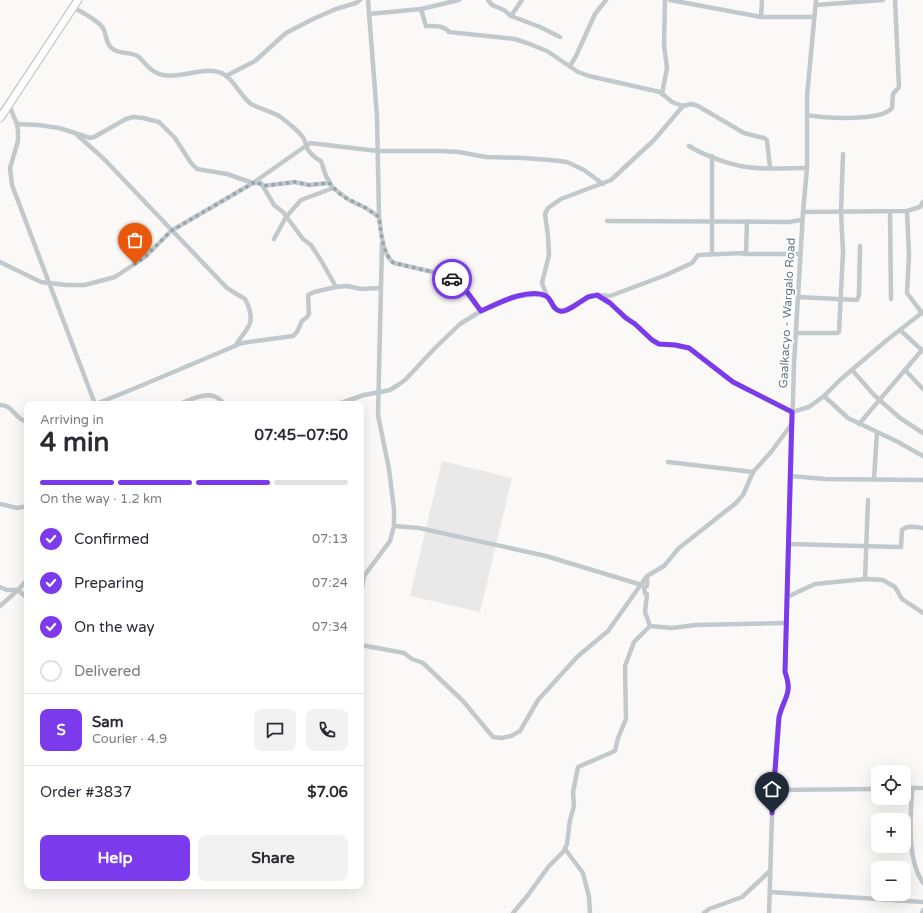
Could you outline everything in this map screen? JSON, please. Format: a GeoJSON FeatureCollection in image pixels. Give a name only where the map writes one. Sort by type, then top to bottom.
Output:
{"type":"FeatureCollection","features":[{"type":"Feature","properties":{"kind":"main road"},"geometry":{"type":"LineString","coordinates":[[0,118],[78,0]]}},
{"type":"Feature","properties":{"kind":"street"},"geometry":{"type":"LineString","coordinates":[[226,76],[255,61],[286,33],[313,19],[336,9],[356,3],[360,0]]}},
{"type":"Feature","properties":{"kind":"street"},"geometry":{"type":"LineString","coordinates":[[368,0],[377,116],[379,217],[382,238],[387,255],[394,263],[433,272],[456,281],[481,311]]}},
{"type":"Feature","properties":{"kind":"street"},"geometry":{"type":"LineString","coordinates":[[369,14],[421,9],[459,0]]}},
{"type":"Feature","properties":{"kind":"street"},"geometry":{"type":"LineString","coordinates":[[488,0],[511,16],[540,27],[560,37]]}},
{"type":"Feature","properties":{"kind":"street"},"geometry":{"type":"LineString","coordinates":[[511,16],[522,0]]}},
{"type":"Feature","properties":{"kind":"street"},"geometry":{"type":"LineString","coordinates":[[570,66],[595,14],[606,0]]}},
{"type":"Feature","properties":{"kind":"street"},"geometry":{"type":"LineString","coordinates":[[662,94],[667,68],[664,45],[665,0]]}},
{"type":"Feature","properties":{"kind":"street"},"geometry":{"type":"LineString","coordinates":[[670,0],[761,17],[814,17]]}},
{"type":"Feature","properties":{"kind":"street"},"geometry":{"type":"LineString","coordinates":[[761,17],[762,0]]}},
{"type":"Feature","properties":{"kind":"street"},"geometry":{"type":"LineString","coordinates":[[816,3],[883,0]]}},
{"type":"Feature","properties":{"kind":"street"},"geometry":{"type":"LineString","coordinates":[[807,116],[840,118],[869,117],[886,113],[892,108],[893,94],[899,87],[895,0]]}},
{"type":"Feature","properties":{"kind":"street","name":"Gaalkacyo - Wargalo Road"},"geometry":{"type":"LineString","coordinates":[[769,913],[773,790],[779,717],[783,703],[788,696],[789,688],[785,672],[792,412],[802,212],[807,168],[807,116],[816,3]]}},
{"type":"Feature","properties":{"kind":"street"},"geometry":{"type":"LineString","coordinates":[[73,7],[100,24],[105,32],[108,44],[112,49],[118,52],[138,56],[147,66],[159,74],[166,76],[214,70],[226,76],[251,103],[279,116],[302,136],[307,147],[306,149],[316,159],[321,161],[329,183],[333,188],[349,200],[366,208],[379,217]]}},
{"type":"Feature","properties":{"kind":"street"},"geometry":{"type":"LineString","coordinates":[[421,9],[426,26],[439,26],[450,32],[515,39],[547,51],[578,72],[589,76],[660,92],[672,102],[683,106],[691,104],[698,106],[744,133],[764,138],[768,143],[770,168]]}},
{"type":"Feature","properties":{"kind":"street"},"geometry":{"type":"LineString","coordinates":[[8,105],[17,124],[18,141],[10,168],[12,185],[94,401]]}},
{"type":"Feature","properties":{"kind":"street"},"geometry":{"type":"LineString","coordinates":[[683,106],[654,140],[611,180],[561,199],[548,208],[545,214],[549,255],[542,283],[547,296],[555,308],[559,311],[564,311],[588,297],[597,295],[610,296],[620,293],[689,265],[698,255],[800,254]]}},
{"type":"Feature","properties":{"kind":"street"},"geometry":{"type":"LineString","coordinates":[[17,124],[38,125],[94,137],[126,119],[134,117],[159,122],[175,138],[191,163],[197,169],[240,178],[253,183],[257,182],[263,186],[274,205],[286,217],[298,234],[311,246],[336,287]]}},
{"type":"Feature","properties":{"kind":"street"},"geometry":{"type":"LineString","coordinates":[[75,133],[104,159],[226,287],[235,294],[244,298],[247,302],[251,315],[251,323],[236,345]]}},
{"type":"Feature","properties":{"kind":"street"},"geometry":{"type":"LineString","coordinates":[[0,262],[41,282],[66,286],[85,285],[116,277],[145,257],[171,231],[253,183],[294,153],[307,147],[310,143],[378,151],[459,152],[486,158],[523,158],[567,162],[584,170],[603,184]]}},
{"type":"Feature","properties":{"kind":"street"},"geometry":{"type":"LineString","coordinates":[[689,146],[701,153],[731,164],[746,167],[807,168]]}},
{"type":"Feature","properties":{"kind":"street"},"geometry":{"type":"LineString","coordinates":[[796,333],[839,332],[839,300],[843,252],[841,212],[843,154]]}},
{"type":"Feature","properties":{"kind":"street"},"geometry":{"type":"LineString","coordinates":[[712,156],[712,254]]}},
{"type":"Feature","properties":{"kind":"street"},"geometry":{"type":"LineString","coordinates":[[263,186],[295,182],[309,185],[329,183]]}},
{"type":"Feature","properties":{"kind":"street"},"geometry":{"type":"LineString","coordinates":[[274,239],[286,217],[301,200],[333,188]]}},
{"type":"Feature","properties":{"kind":"street"},"geometry":{"type":"LineString","coordinates":[[802,212],[907,211],[922,207],[923,202]]}},
{"type":"Feature","properties":{"kind":"street"},"geometry":{"type":"LineString","coordinates":[[597,295],[610,303],[652,340],[659,344],[689,348],[733,382],[792,412],[809,407],[824,396],[852,370],[923,313],[907,292],[909,255],[907,211]]}},
{"type":"Feature","properties":{"kind":"street"},"geometry":{"type":"LineString","coordinates":[[890,212],[891,299]]}},
{"type":"Feature","properties":{"kind":"street"},"geometry":{"type":"LineString","coordinates":[[607,221],[788,222],[802,220]]}},
{"type":"Feature","properties":{"kind":"street"},"geometry":{"type":"LineString","coordinates":[[741,254],[746,252],[747,221]]}},
{"type":"Feature","properties":{"kind":"street"},"geometry":{"type":"LineString","coordinates":[[364,576],[390,541],[394,526],[394,509],[389,469],[378,415],[382,238]]}},
{"type":"Feature","properties":{"kind":"street"},"geometry":{"type":"LineString","coordinates":[[798,297],[857,300],[859,295],[860,246]]}},
{"type":"Feature","properties":{"kind":"street"},"geometry":{"type":"LineString","coordinates":[[103,401],[236,345],[249,341],[293,336],[297,332],[302,321],[309,314],[308,295],[314,292],[347,286],[361,290],[381,288]]}},
{"type":"Feature","properties":{"kind":"street"},"geometry":{"type":"LineString","coordinates":[[347,401],[364,395],[390,390],[405,380],[460,324],[481,311],[512,297],[540,294],[547,296]]}},
{"type":"Feature","properties":{"kind":"street"},"geometry":{"type":"LineString","coordinates":[[859,424],[922,350],[900,330]]}},
{"type":"Feature","properties":{"kind":"street"},"geometry":{"type":"LineString","coordinates":[[852,370],[880,400],[900,418],[923,433]]}},
{"type":"Feature","properties":{"kind":"street"},"geometry":{"type":"LineString","coordinates":[[905,370],[923,389]]}},
{"type":"Feature","properties":{"kind":"street"},"geometry":{"type":"LineString","coordinates":[[189,401],[206,395],[213,395],[222,401]]}},
{"type":"Feature","properties":{"kind":"street"},"geometry":{"type":"LineString","coordinates":[[824,396],[848,418],[923,456]]}},
{"type":"Feature","properties":{"kind":"street"},"geometry":{"type":"LineString","coordinates":[[0,405],[5,405],[18,418],[24,421]]}},
{"type":"Feature","properties":{"kind":"street"},"geometry":{"type":"LineString","coordinates":[[364,646],[404,653],[412,659],[423,663],[463,701],[493,737],[502,738],[511,736],[520,731],[538,700],[577,657],[608,631],[647,576],[664,566],[679,548],[736,503],[743,495],[753,472],[771,452],[792,424]]}},
{"type":"Feature","properties":{"kind":"street"},"geometry":{"type":"LineString","coordinates":[[874,479],[877,432]]}},
{"type":"Feature","properties":{"kind":"street"},"geometry":{"type":"LineString","coordinates":[[668,462],[753,472]]}},
{"type":"Feature","properties":{"kind":"street"},"geometry":{"type":"LineString","coordinates":[[790,476],[825,479],[923,480]]}},
{"type":"Feature","properties":{"kind":"street"},"geometry":{"type":"LineString","coordinates":[[865,579],[868,500]]}},
{"type":"Feature","properties":{"kind":"street"},"geometry":{"type":"LineString","coordinates":[[0,504],[17,508],[24,507]]}},
{"type":"Feature","properties":{"kind":"street"},"geometry":{"type":"LineString","coordinates":[[394,526],[419,528],[546,556],[642,585]]}},
{"type":"Feature","properties":{"kind":"street"},"geometry":{"type":"LineString","coordinates":[[788,544],[901,547],[902,530],[904,528],[910,526],[923,528]]}},
{"type":"Feature","properties":{"kind":"street"},"geometry":{"type":"LineString","coordinates":[[647,576],[647,586],[644,588],[644,592],[647,594],[644,612],[650,626]]}},
{"type":"Feature","properties":{"kind":"street"},"geometry":{"type":"LineString","coordinates":[[787,597],[815,584],[865,579],[884,580],[895,586],[902,599],[923,613]]}},
{"type":"Feature","properties":{"kind":"street"},"geometry":{"type":"LineString","coordinates":[[0,606],[24,583]]}},
{"type":"Feature","properties":{"kind":"street"},"geometry":{"type":"LineString","coordinates":[[0,587],[7,590],[18,590],[24,595]]}},
{"type":"Feature","properties":{"kind":"street"},"geometry":{"type":"LineString","coordinates":[[650,626],[672,628],[695,625],[786,623]]}},
{"type":"Feature","properties":{"kind":"street"},"geometry":{"type":"LineString","coordinates":[[513,913],[549,866],[565,850],[574,806],[573,792],[578,767],[615,750],[618,738],[626,720],[626,666],[634,642],[650,626]]}},
{"type":"Feature","properties":{"kind":"street"},"geometry":{"type":"LineString","coordinates":[[773,790],[871,788]]}},
{"type":"Feature","properties":{"kind":"street"},"geometry":{"type":"LineString","coordinates":[[923,788],[912,788],[912,842],[917,872],[923,883]]}},
{"type":"Feature","properties":{"kind":"street"},"geometry":{"type":"LineString","coordinates":[[565,850],[583,873],[589,897],[590,913]]}},
{"type":"Feature","properties":{"kind":"street"},"geometry":{"type":"LineString","coordinates":[[704,913],[709,909],[742,897],[770,872]]}},
{"type":"Feature","properties":{"kind":"street"},"geometry":{"type":"LineString","coordinates":[[770,892],[923,902]]}},
{"type":"Feature","properties":{"kind":"shaded area"},"geometry":{"type":"Polygon","coordinates":[[[442,461],[512,478],[480,612],[410,596],[442,461]]]}},
{"type":"Feature","properties":{"kind":"way so far"},"geometry":{"type":"LineString","coordinates":[[135,264],[145,257],[171,231],[253,183],[257,182],[263,186],[295,182],[309,185],[329,183],[342,196],[366,208],[379,217],[382,238],[387,255],[391,261],[433,272],[452,279]]}},
{"type":"Feature","properties":{"kind":"route"},"geometry":{"type":"LineString","coordinates":[[452,279],[456,281],[481,311],[512,297],[532,294],[547,296],[555,308],[559,311],[564,311],[588,297],[597,295],[610,303],[652,340],[659,344],[689,348],[733,382],[792,412],[785,672],[788,679],[789,688],[788,696],[783,703],[779,717],[772,813]]}}]}
